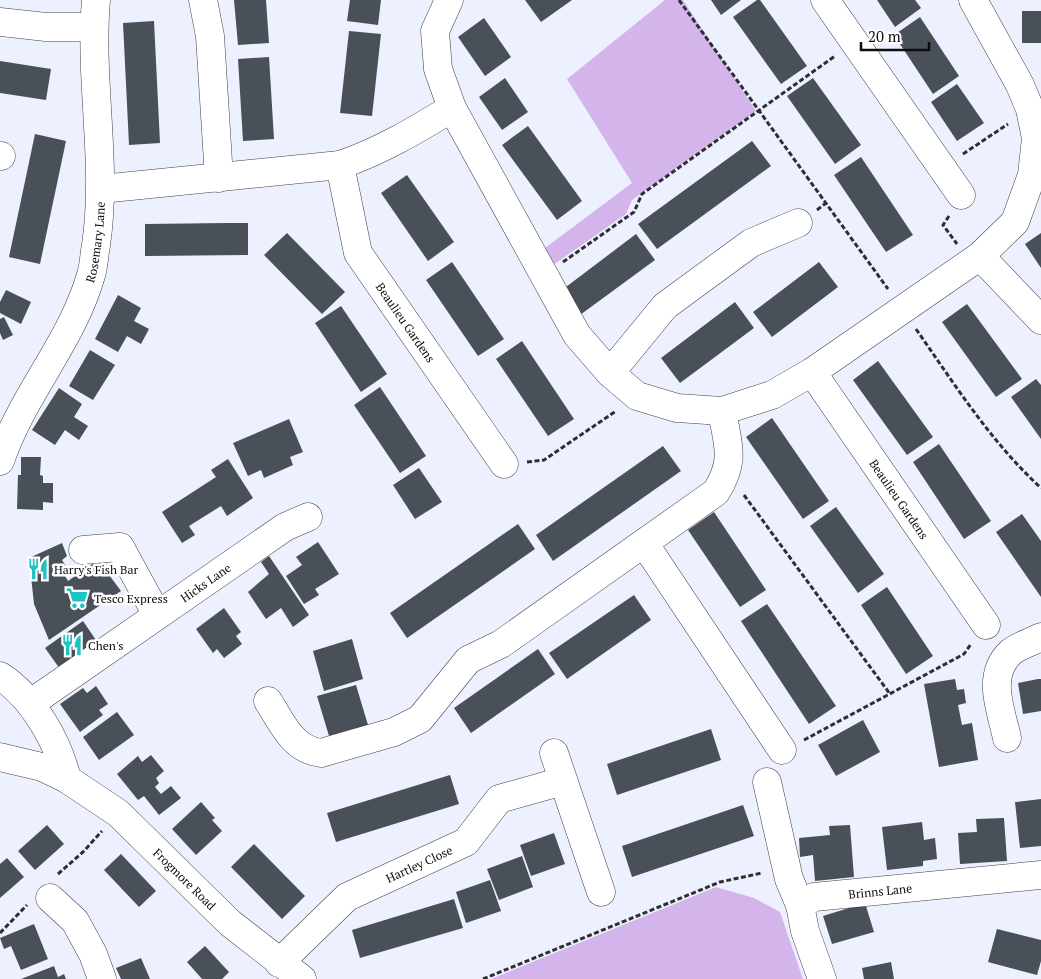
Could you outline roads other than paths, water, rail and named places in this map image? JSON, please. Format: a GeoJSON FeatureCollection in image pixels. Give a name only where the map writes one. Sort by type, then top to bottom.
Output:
{"type":"FeatureCollection","features":[{"type":"Feature","properties":{"kind":"street","name":"Rosemary Lane"},"geometry":{"type":"LineString","coordinates":[[0,461],[24,407],[68,333],[91,275],[100,221],[101,189],[93,27],[96,0]]}},
{"type":"Feature","properties":{"kind":"street"},"geometry":{"type":"LineString","coordinates":[[203,0],[210,36],[219,178]]}},
{"type":"Feature","properties":{"kind":"street"},"geometry":{"type":"LineString","coordinates":[[449,0],[435,31],[438,69],[452,108],[577,335],[610,372],[637,396],[678,408],[722,411],[772,395],[812,372],[901,308],[976,259],[1015,222],[1037,176],[1036,138],[1030,109],[1020,86],[973,0]]}},
{"type":"Feature","properties":{"kind":"street"},"geometry":{"type":"LineString","coordinates":[[825,0],[961,196]]}},
{"type":"Feature","properties":{"kind":"street"},"geometry":{"type":"LineString","coordinates":[[0,22],[46,27],[93,27]]}},
{"type":"Feature","properties":{"kind":"street"},"geometry":{"type":"LineString","coordinates":[[101,189],[340,165],[370,155],[402,139],[452,108]]}},
{"type":"Feature","properties":{"kind":"street","name":"Beaulieu Gardens"},"geometry":{"type":"LineString","coordinates":[[340,165],[358,253],[504,464]]}},
{"type":"Feature","properties":{"kind":"street"},"geometry":{"type":"LineString","coordinates":[[610,372],[665,306],[751,242],[798,223]]}},
{"type":"Feature","properties":{"kind":"street"},"geometry":{"type":"LineString","coordinates":[[976,259],[1041,320]]}},
{"type":"Feature","properties":{"kind":"street","name":"Beaulieu Gardens"},"geometry":{"type":"LineString","coordinates":[[812,372],[986,625]]}},
{"type":"Feature","properties":{"kind":"street"},"geometry":{"type":"LineString","coordinates":[[268,701],[296,743],[311,751],[321,752],[394,732],[420,719],[468,660],[501,644],[716,492],[726,476],[730,462],[722,411]]}},
{"type":"Feature","properties":{"kind":"street","name":"Hicks Lane"},"geometry":{"type":"LineString","coordinates":[[31,703],[285,527],[308,517]]}},
{"type":"Feature","properties":{"kind":"street"},"geometry":{"type":"LineString","coordinates":[[644,543],[782,750]]}},
{"type":"Feature","properties":{"kind":"street"},"geometry":{"type":"LineString","coordinates":[[83,550],[120,547],[157,615]]}},
{"type":"Feature","properties":{"kind":"street"},"geometry":{"type":"LineString","coordinates":[[1006,738],[996,686],[998,669],[1011,652],[1041,637]]}},
{"type":"Feature","properties":{"kind":"street"},"geometry":{"type":"LineString","coordinates":[[0,676],[14,685],[31,703],[62,760],[67,779]]}},
{"type":"Feature","properties":{"kind":"street"},"geometry":{"type":"LineString","coordinates":[[554,753],[601,892]]}},
{"type":"Feature","properties":{"kind":"street","name":"Frogmore Road"},"geometry":{"type":"LineString","coordinates":[[0,757],[42,767],[67,779],[118,813],[230,923],[302,979]]}},
{"type":"Feature","properties":{"kind":"street","name":"Hartley Close"},"geometry":{"type":"LineString","coordinates":[[279,963],[347,897],[466,842],[499,800],[563,781]]}},
{"type":"Feature","properties":{"kind":"street"},"geometry":{"type":"LineString","coordinates":[[767,782],[787,868],[800,905],[805,931],[822,979]]}},
{"type":"Feature","properties":{"kind":"street","name":"Brinns Lane"},"geometry":{"type":"LineString","coordinates":[[800,905],[814,896],[1041,875]]}},
{"type":"Feature","properties":{"kind":"street"},"geometry":{"type":"LineString","coordinates":[[44,894],[74,921],[93,954],[102,979]]}},
{"type":"Feature","properties":{"kind":"place","name":"Harry's Fish Bar"},"geometry":{"type":"Point","coordinates":[38,569]}},
{"type":"Feature","properties":{"kind":"place","name":"Tesco Express"},"geometry":{"type":"Point","coordinates":[77,598]}},
{"type":"Feature","properties":{"kind":"place","name":"Chen's"},"geometry":{"type":"Point","coordinates":[72,645]}}]}
